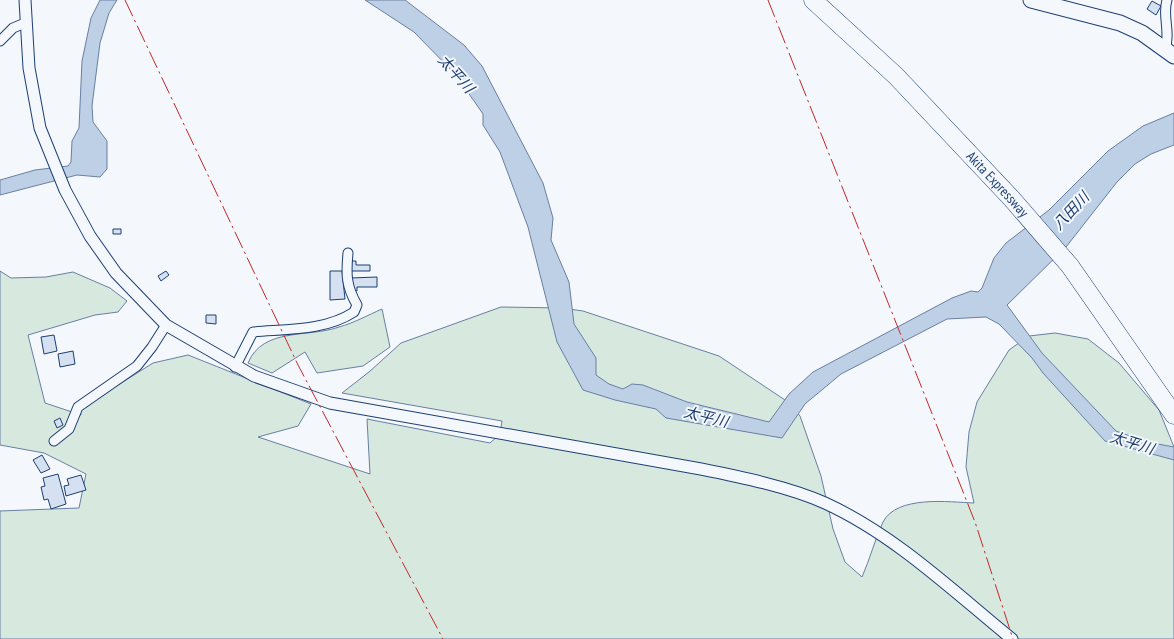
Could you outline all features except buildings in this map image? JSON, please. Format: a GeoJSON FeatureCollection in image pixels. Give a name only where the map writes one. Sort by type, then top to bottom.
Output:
{"type":"FeatureCollection","features":[{"type":"Feature","properties":{"kind":"highway","name":"Akita Expressway"},"geometry":{"type":"LineString","coordinates":[[813,0],[896,76],[1012,199],[1070,266],[1174,415]]}},
{"type":"Feature","properties":{"kind":"main road"},"geometry":{"type":"LineString","coordinates":[[1031,0],[1120,23],[1142,33],[1169,52]]}},
{"type":"Feature","properties":{"kind":"street"},"geometry":{"type":"LineString","coordinates":[[25,0],[29,68],[40,128],[65,190],[90,236],[116,273],[166,324],[254,376],[330,403],[751,479],[825,503],[867,526],[898,547],[1012,639]]}},
{"type":"Feature","properties":{"kind":"street"},"geometry":{"type":"LineString","coordinates":[[1167,0],[1165,6],[1169,52]]}},
{"type":"Feature","properties":{"kind":"street"},"geometry":{"type":"LineString","coordinates":[[0,41],[13,28],[25,23]]}},
{"type":"Feature","properties":{"kind":"street"},"geometry":{"type":"LineString","coordinates":[[236,367],[253,332],[315,326],[342,320],[354,312],[357,305],[348,290],[347,281],[348,253]]}},
{"type":"Feature","properties":{"kind":"street"},"geometry":{"type":"LineString","coordinates":[[54,442],[69,430],[78,407],[137,366],[152,347],[166,324]]}},
{"type":"Feature","properties":{"kind":"shaded area"},"geometry":{"type":"Polygon","coordinates":[[[0,271],[11,278],[46,277],[73,272],[110,288],[127,301],[118,312],[95,315],[28,335],[45,403],[81,415],[80,409],[153,363],[188,355],[311,404],[298,426],[258,437],[370,474],[367,419],[490,443],[500,434],[502,421],[342,393],[401,343],[501,307],[562,308],[583,311],[719,356],[788,402],[800,416],[821,476],[833,529],[845,562],[862,577],[883,522],[890,513],[911,504],[924,502],[974,503],[966,467],[969,432],[977,402],[1009,350],[1029,336],[1055,333],[1088,339],[1119,363],[1159,410],[1174,447],[1174,639],[0,639],[0,511],[79,508],[86,474],[44,453],[0,445],[0,271]]]}},
{"type":"Feature","properties":{"kind":"shaded area"},"geometry":{"type":"Polygon","coordinates":[[[382,309],[390,347],[363,366],[317,373],[305,352],[272,373],[248,363],[255,352],[264,344],[275,339],[339,327],[382,309]]]}},
{"type":"Feature","properties":{"kind":"water"},"geometry":{"type":"Polygon","coordinates":[[[100,0],[117,0],[109,13],[100,43],[92,106],[93,122],[107,141],[107,169],[100,177],[77,175],[0,195],[0,180],[35,170],[68,166],[71,162],[72,141],[79,128],[82,61],[91,18],[100,0]]]}},
{"type":"Feature","properties":{"kind":"water"},"geometry":{"type":"Polygon","coordinates":[[[365,0],[405,0],[464,45],[482,66],[543,183],[553,218],[551,240],[569,282],[574,324],[596,358],[596,375],[609,384],[623,389],[632,384],[643,385],[687,402],[769,422],[789,394],[813,372],[952,298],[971,291],[978,292],[982,288],[994,258],[1006,243],[1049,210],[1108,151],[1143,126],[1174,113],[1174,145],[1151,154],[1135,164],[1117,182],[1066,247],[1007,305],[1042,353],[1116,431],[1147,442],[1174,447],[1174,460],[1105,441],[1043,373],[1032,358],[999,324],[986,317],[947,319],[841,374],[805,404],[782,438],[666,418],[656,409],[615,400],[583,390],[557,342],[528,227],[500,152],[483,125],[483,114],[456,75],[414,32],[365,0]]]}},
{"type":"Feature","properties":{"kind":"power"},"geometry":{"type":"LineString","coordinates":[[125,0],[298,365],[443,639]]}},
{"type":"Feature","properties":{"kind":"power"},"geometry":{"type":"LineString","coordinates":[[768,0],[975,522],[1013,639]]}},
{"type":"Feature","properties":{"kind":"water label","name":"太平川"},"geometry":{"type":"Point","coordinates":[456,74]}},
{"type":"Feature","properties":{"kind":"water label","name":"八田川"},"geometry":{"type":"Point","coordinates":[1071,211]}},
{"type":"Feature","properties":{"kind":"water label","name":"太平川"},"geometry":{"type":"Point","coordinates":[706,417]}},
{"type":"Feature","properties":{"kind":"water label","name":"太平川"},"geometry":{"type":"Point","coordinates":[1132,443]}}]}
